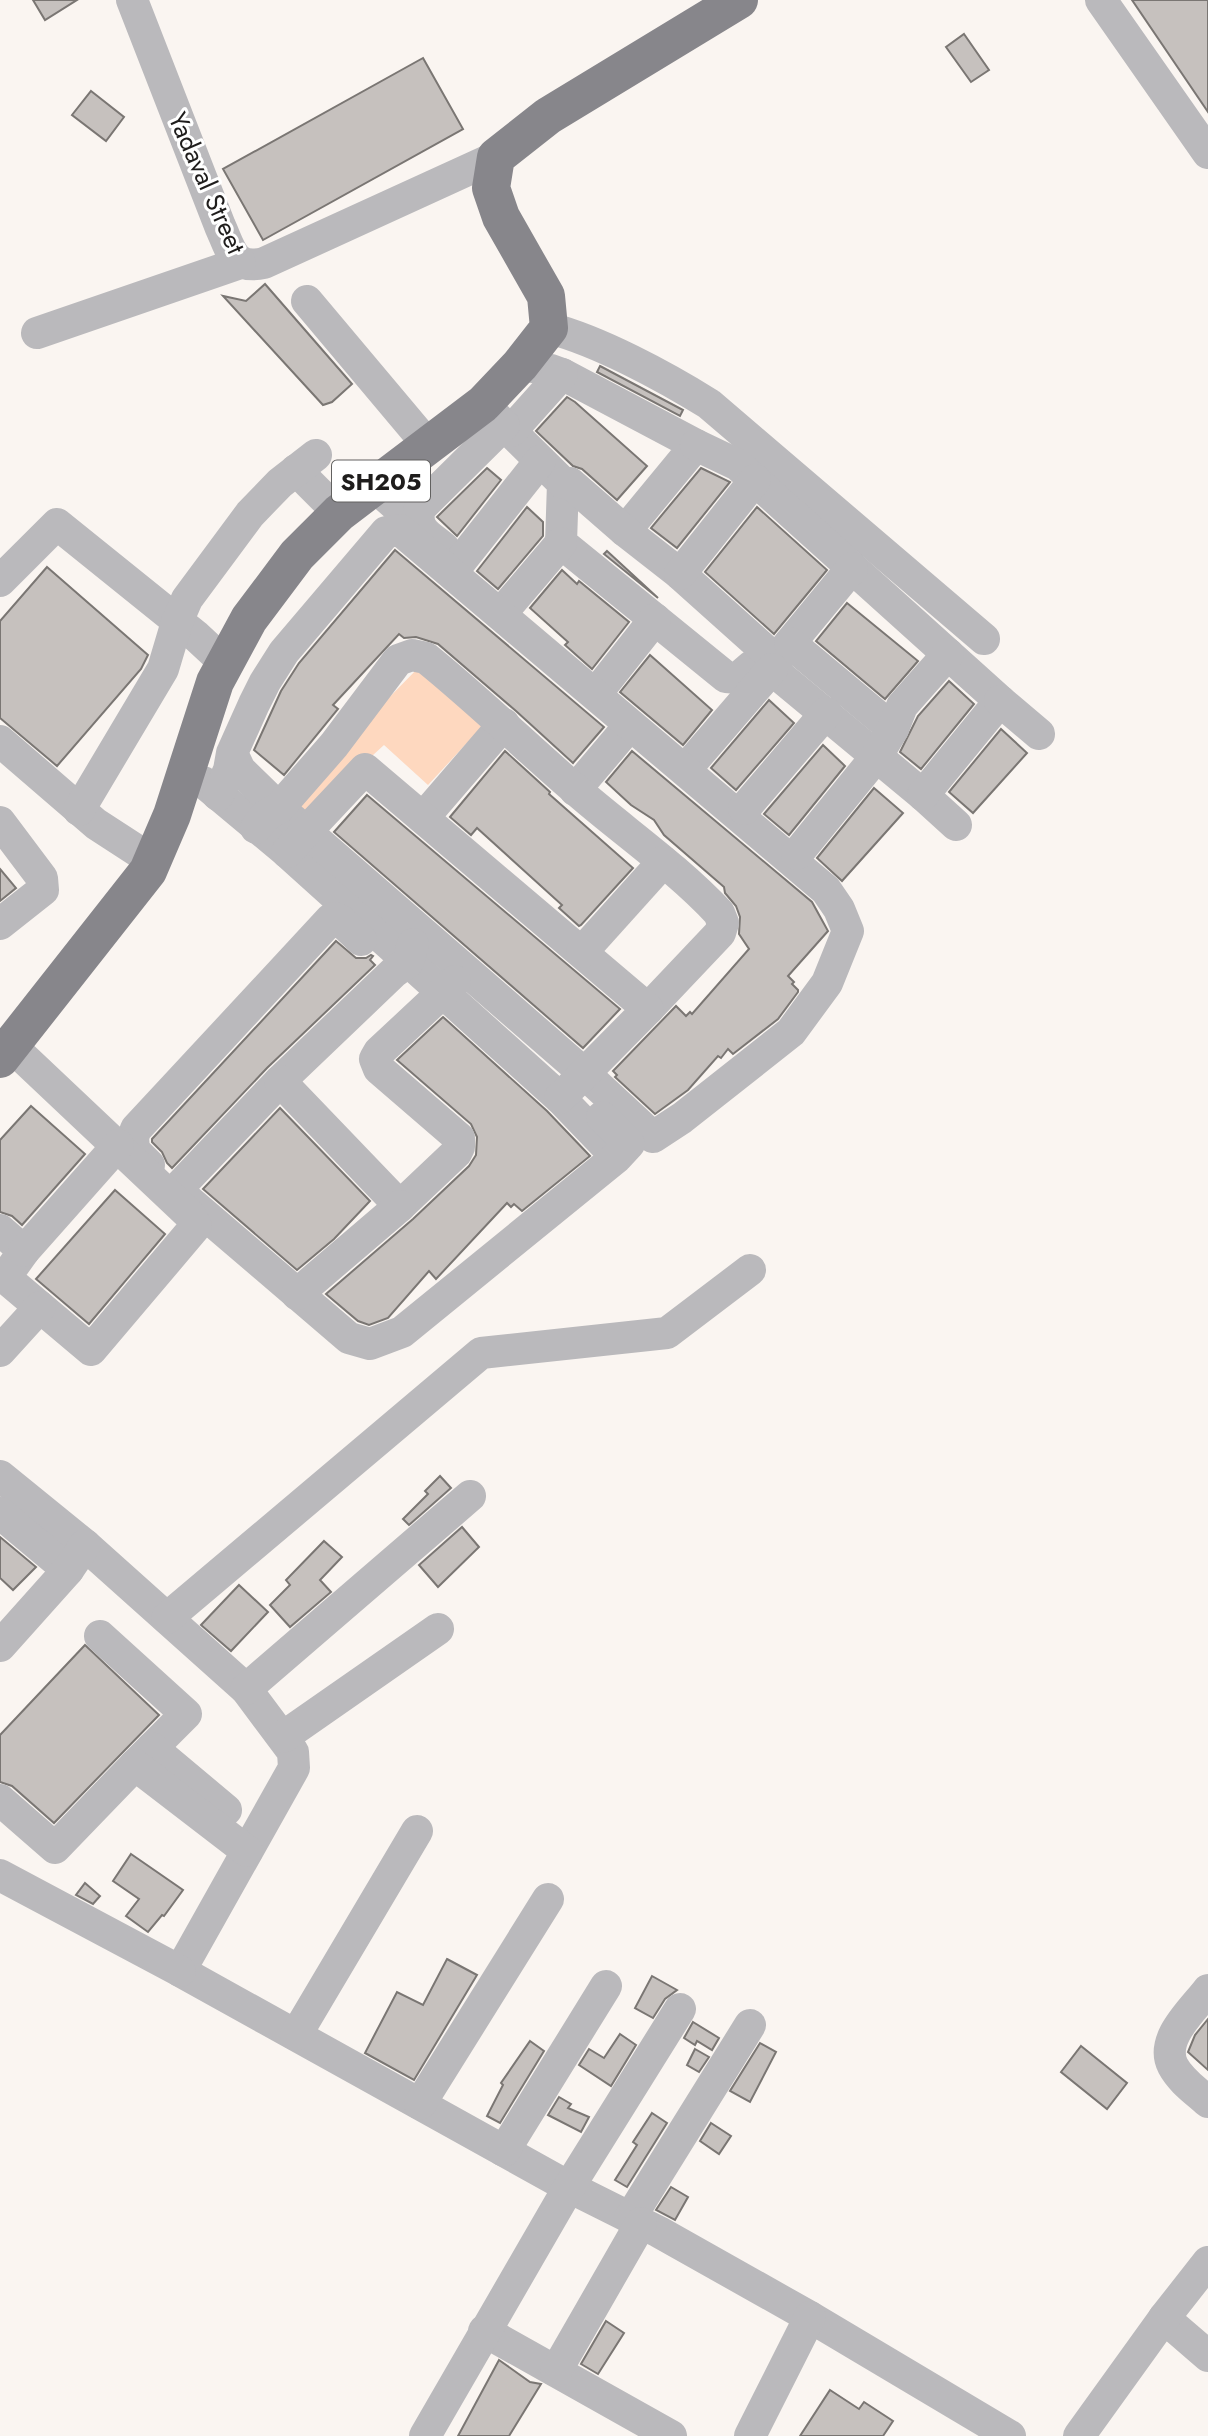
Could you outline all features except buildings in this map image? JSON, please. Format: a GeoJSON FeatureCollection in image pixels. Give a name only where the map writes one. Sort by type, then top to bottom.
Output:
{"type":"FeatureCollection","features":[{"type":"Feature","properties":{"kind":"main road"},"geometry":{"type":"LineString","coordinates":[[549,328],[546,296],[501,217],[491,188],[496,157],[548,116],[739,0]]}},
{"type":"Feature","properties":{"kind":"main road","name":"SH205"},"geometry":{"type":"LineString","coordinates":[[5,1052],[148,871],[191,761],[215,682],[250,619],[297,555],[339,513],[428,445],[499,420],[520,365],[549,328]]}},
{"type":"Feature","properties":{"kind":"street","name":"Yadaval Street"},"geometry":{"type":"LineString","coordinates":[[132,0],[220,226],[232,253],[240,263],[250,266],[264,263],[496,157]]}},
{"type":"Feature","properties":{"kind":"street"},"geometry":{"type":"LineString","coordinates":[[1101,0],[1208,153]]}},
{"type":"Feature","properties":{"kind":"street"},"geometry":{"type":"LineString","coordinates":[[37,332],[240,263]]}},
{"type":"Feature","properties":{"kind":"street"},"geometry":{"type":"LineString","coordinates":[[307,301],[428,445]]}},
{"type":"Feature","properties":{"kind":"street"},"geometry":{"type":"LineString","coordinates":[[549,328],[577,336],[709,404],[984,639]]}},
{"type":"Feature","properties":{"kind":"street"},"geometry":{"type":"LineString","coordinates":[[520,365],[562,374],[738,465],[1039,734]]}},
{"type":"Feature","properties":{"kind":"street"},"geometry":{"type":"LineString","coordinates":[[420,527],[417,519],[420,508],[499,420],[562,374]]}},
{"type":"Feature","properties":{"kind":"street"},"geometry":{"type":"LineString","coordinates":[[499,420],[563,483],[570,483],[680,574],[776,660],[852,568]]}},
{"type":"Feature","properties":{"kind":"street"},"geometry":{"type":"LineString","coordinates":[[625,531],[696,445]]}},
{"type":"Feature","properties":{"kind":"street"},"geometry":{"type":"LineString","coordinates":[[460,562],[540,461]]}},
{"type":"Feature","properties":{"kind":"street"},"geometry":{"type":"LineString","coordinates":[[79,810],[163,669],[177,622],[187,600],[250,514],[280,483],[306,463],[339,513]]}},
{"type":"Feature","properties":{"kind":"street"},"geometry":{"type":"LineString","coordinates":[[680,574],[755,480]]}},
{"type":"Feature","properties":{"kind":"street"},"geometry":{"type":"LineString","coordinates":[[509,604],[561,543],[563,483]]}},
{"type":"Feature","properties":{"kind":"street"},"geometry":{"type":"LineString","coordinates":[[374,486],[842,892]]}},
{"type":"Feature","properties":{"kind":"street"},"geometry":{"type":"LineString","coordinates":[[0,581],[57,523],[196,636],[225,663]]}},
{"type":"Feature","properties":{"kind":"street"},"geometry":{"type":"LineString","coordinates":[[225,775],[265,682],[284,652],[386,532],[394,530],[405,534],[826,890],[839,909],[848,931],[827,983],[791,1032],[682,1118],[653,1137],[572,1087],[405,960],[296,842]]}},
{"type":"Feature","properties":{"kind":"street"},"geometry":{"type":"LineString","coordinates":[[561,543],[726,677],[738,678],[752,666],[764,663],[956,825]]}},
{"type":"Feature","properties":{"kind":"street"},"geometry":{"type":"LineString","coordinates":[[602,686],[655,620]]}},
{"type":"Feature","properties":{"kind":"street"},"geometry":{"type":"LineString","coordinates":[[790,643],[893,729]]}},
{"type":"Feature","properties":{"kind":"street"},"geometry":{"type":"LineString","coordinates":[[797,854],[876,757],[893,729],[902,706],[948,654]]}},
{"type":"Feature","properties":{"kind":"street"},"geometry":{"type":"LineString","coordinates":[[267,817],[334,745],[398,660],[405,656],[418,655],[426,658],[575,790],[663,862],[719,913],[723,923],[720,933],[572,1087]]}},
{"type":"Feature","properties":{"kind":"street"},"geometry":{"type":"LineString","coordinates":[[691,763],[772,669]]}},
{"type":"Feature","properties":{"kind":"street"},"geometry":{"type":"LineString","coordinates":[[923,795],[1000,701]]}},
{"type":"Feature","properties":{"kind":"street"},"geometry":{"type":"LineString","coordinates":[[744,809],[826,713]]}},
{"type":"Feature","properties":{"kind":"street"},"geometry":{"type":"LineString","coordinates":[[423,818],[503,724]]}},
{"type":"Feature","properties":{"kind":"street"},"geometry":{"type":"LineString","coordinates":[[575,790],[630,725]]}},
{"type":"Feature","properties":{"kind":"street"},"geometry":{"type":"LineString","coordinates":[[0,741],[96,824],[153,861]]}},
{"type":"Feature","properties":{"kind":"street"},"geometry":{"type":"LineString","coordinates":[[191,761],[225,775],[267,817],[572,1087],[629,1144],[402,1332],[370,1344],[349,1338],[176,1190],[134,1150],[133,1137],[136,1129],[331,919],[341,921],[405,960]]}},
{"type":"Feature","properties":{"kind":"street"},"geometry":{"type":"LineString","coordinates":[[296,842],[365,769],[648,1009]]}},
{"type":"Feature","properties":{"kind":"street"},"geometry":{"type":"LineString","coordinates":[[225,775],[240,770],[267,817]]}},
{"type":"Feature","properties":{"kind":"street"},"geometry":{"type":"LineString","coordinates":[[0,822],[42,878],[43,890],[0,925]]}},
{"type":"Feature","properties":{"kind":"street"},"geometry":{"type":"LineString","coordinates":[[582,953],[663,862]]}},
{"type":"Feature","properties":{"kind":"street"},"geometry":{"type":"LineString","coordinates":[[176,1190],[280,1081],[405,960]]}},
{"type":"Feature","properties":{"kind":"street"},"geometry":{"type":"LineString","coordinates":[[444,992],[568,1121],[612,1160]]}},
{"type":"Feature","properties":{"kind":"street"},"geometry":{"type":"LineString","coordinates":[[297,1294],[400,1206],[456,1153],[459,1147],[459,1138],[453,1130],[379,1069],[376,1063],[379,1052],[444,992]]}},
{"type":"Feature","properties":{"kind":"street"},"geometry":{"type":"LineString","coordinates":[[5,1052],[118,1145],[190,1215],[196,1226],[91,1350],[8,1280],[9,1272],[24,1251],[118,1145]]}},
{"type":"Feature","properties":{"kind":"street"},"geometry":{"type":"LineString","coordinates":[[280,1081],[400,1206]]}},
{"type":"Feature","properties":{"kind":"street"},"geometry":{"type":"LineString","coordinates":[[0,1230],[24,1251]]}},
{"type":"Feature","properties":{"kind":"street"},"geometry":{"type":"LineString","coordinates":[[167,1618],[481,1353],[667,1334],[750,1270]]}},
{"type":"Feature","properties":{"kind":"street"},"geometry":{"type":"LineString","coordinates":[[0,1351],[40,1307]]}},
{"type":"Feature","properties":{"kind":"street"},"geometry":{"type":"LineString","coordinates":[[3,1493],[85,1545],[167,1618],[246,1689],[293,1752],[294,1768],[180,1971]]}},
{"type":"Feature","properties":{"kind":"street"},"geometry":{"type":"LineString","coordinates":[[3,1493],[68,1570]]}},
{"type":"Feature","properties":{"kind":"street"},"geometry":{"type":"LineString","coordinates":[[246,1689],[470,1496]]}},
{"type":"Feature","properties":{"kind":"street"},"geometry":{"type":"LineString","coordinates":[[0,1646],[68,1570],[85,1545]]}},
{"type":"Feature","properties":{"kind":"street"},"geometry":{"type":"LineString","coordinates":[[283,1737],[438,1629]]}},
{"type":"Feature","properties":{"kind":"street"},"geometry":{"type":"LineString","coordinates":[[0,1800],[55,1848],[186,1714],[100,1636]]}},
{"type":"Feature","properties":{"kind":"street"},"geometry":{"type":"LineString","coordinates":[[144,1757],[252,1842]]}},
{"type":"Feature","properties":{"kind":"street"},"geometry":{"type":"LineString","coordinates":[[296,2035],[417,1830]]}},
{"type":"Feature","properties":{"kind":"street"},"geometry":{"type":"LineString","coordinates":[[0,1875],[810,2317],[1010,2436]]}},
{"type":"Feature","properties":{"kind":"street"},"geometry":{"type":"LineString","coordinates":[[420,2104],[548,1899]]}},
{"type":"Feature","properties":{"kind":"street"},"geometry":{"type":"LineString","coordinates":[[504,2151],[606,1986]]}},
{"type":"Feature","properties":{"kind":"street"},"geometry":{"type":"LineString","coordinates":[[1208,1990],[1178,2028],[1170,2043],[1171,2064],[1181,2078],[1208,2102]]}},
{"type":"Feature","properties":{"kind":"street"},"geometry":{"type":"LineString","coordinates":[[425,2436],[569,2187],[680,2009]]}},
{"type":"Feature","properties":{"kind":"street"},"geometry":{"type":"LineString","coordinates":[[556,2371],[635,2221],[750,2025]]}},
{"type":"Feature","properties":{"kind":"street"},"geometry":{"type":"LineString","coordinates":[[1079,2436],[1208,2262]]}},
{"type":"Feature","properties":{"kind":"street"},"geometry":{"type":"LineString","coordinates":[[750,2436],[810,2317]]}},
{"type":"Feature","properties":{"kind":"street"},"geometry":{"type":"LineString","coordinates":[[1164,2318],[1208,2356]]}},
{"type":"Feature","properties":{"kind":"street"},"geometry":{"type":"LineString","coordinates":[[484,2331],[671,2436]]}},
{"type":"Feature","properties":{"kind":"shaded area"},"geometry":{"type":"Polygon","coordinates":[[[421,665],[490,718],[428,785],[384,745],[305,817],[289,800],[421,665]]]}}]}
